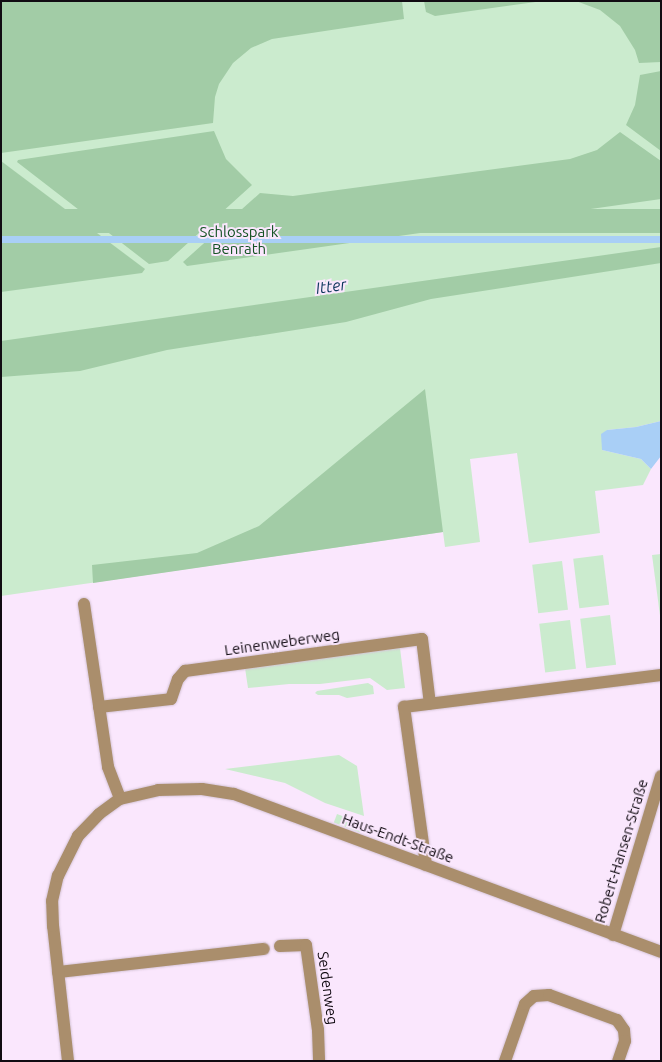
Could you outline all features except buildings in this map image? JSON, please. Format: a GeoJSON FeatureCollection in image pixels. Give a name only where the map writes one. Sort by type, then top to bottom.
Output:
{"type":"FeatureCollection","features":[{"type":"Feature","properties":{"kind":"street"},"geometry":{"type":"LineString","coordinates":[[84,604],[108,767],[120,800]]}},
{"type":"Feature","properties":{"kind":"street","name":"Leinenweberweg"},"geometry":{"type":"LineString","coordinates":[[99,707],[171,699],[178,679],[186,671],[422,639],[430,704]]}},
{"type":"Feature","properties":{"kind":"street"},"geometry":{"type":"LineString","coordinates":[[426,865],[404,707],[661,676]]}},
{"type":"Feature","properties":{"kind":"street","name":"Robert-Hansen-Straße"},"geometry":{"type":"LineString","coordinates":[[613,935],[661,776]]}},
{"type":"Feature","properties":{"kind":"street","name":"Haus-Endt-Straße"},"geometry":{"type":"LineString","coordinates":[[68,1061],[52,901],[58,876],[78,836],[99,814],[120,800],[169,788],[202,789],[234,794],[661,952]]}},
{"type":"Feature","properties":{"kind":"street","name":"Seidenweg"},"geometry":{"type":"LineString","coordinates":[[280,946],[306,944],[318,1030],[319,1061]]}},
{"type":"Feature","properties":{"kind":"street"},"geometry":{"type":"LineString","coordinates":[[58,972],[264,949]]}},
{"type":"Feature","properties":{"kind":"street"},"geometry":{"type":"LineString","coordinates":[[504,1061],[525,1004],[534,996],[549,995],[617,1020],[624,1030],[626,1041],[618,1061]]}},
{"type":"Feature","properties":{"kind":"green space","name":"Schlosspark Benrath"},"geometry":{"type":"Polygon","coordinates":[[[1,1],[661,1],[661,421],[636,427],[607,430],[602,450],[641,459],[651,469],[643,485],[595,491],[600,533],[529,543],[517,453],[470,459],[480,542],[445,547],[443,532],[1,596],[1,1]]]}},
{"type":"Feature","properties":{"kind":"green space"},"geometry":{"type":"Polygon","coordinates":[[[1,1],[402,1],[404,19],[272,39],[251,48],[233,63],[219,84],[215,97],[213,123],[1,153],[1,1]]]}},
{"type":"Feature","properties":{"kind":"green space"},"geometry":{"type":"Polygon","coordinates":[[[424,1],[543,1],[435,16],[426,12],[424,1]]]}},
{"type":"Feature","properties":{"kind":"green space"},"geometry":{"type":"Polygon","coordinates":[[[576,1],[661,1],[661,62],[639,63],[635,50],[620,26],[600,10],[576,1]]]}},
{"type":"Feature","properties":{"kind":"green space"},"geometry":{"type":"Polygon","coordinates":[[[661,71],[661,151],[626,125],[635,105],[640,75],[661,71]]]}},
{"type":"Feature","properties":{"kind":"green space"},"geometry":{"type":"Polygon","coordinates":[[[214,131],[226,159],[252,185],[168,261],[149,264],[17,162],[18,160],[214,131]]]}},
{"type":"Feature","properties":{"kind":"green space"},"geometry":{"type":"Polygon","coordinates":[[[620,132],[661,161],[661,199],[187,266],[183,262],[260,193],[293,196],[570,159],[597,150],[620,132]]]}},
{"type":"Feature","properties":{"kind":"green space"},"geometry":{"type":"Polygon","coordinates":[[[1,161],[145,269],[142,273],[1,292],[1,161]]]}},
{"type":"Feature","properties":{"kind":"green space"},"geometry":{"type":"Polygon","coordinates":[[[1,209],[661,209],[661,233],[1,233],[1,209]]]}},
{"type":"Feature","properties":{"kind":"green space"},"geometry":{"type":"Polygon","coordinates":[[[661,247],[661,263],[431,299],[346,322],[167,350],[80,371],[1,377],[1,341],[661,247]]]}},
{"type":"Feature","properties":{"kind":"green space"},"geometry":{"type":"Polygon","coordinates":[[[425,389],[443,532],[93,583],[92,565],[197,553],[259,526],[425,389]]]}},
{"type":"Feature","properties":{"kind":"green space"},"geometry":{"type":"Polygon","coordinates":[[[661,554],[661,623],[652,555],[661,554]]]}},
{"type":"Feature","properties":{"kind":"green space"},"geometry":{"type":"Polygon","coordinates":[[[603,555],[609,605],[579,608],[573,559],[603,555]]]}},
{"type":"Feature","properties":{"kind":"green space"},"geometry":{"type":"Polygon","coordinates":[[[562,561],[568,610],[538,613],[532,565],[562,561]]]}},
{"type":"Feature","properties":{"kind":"green space"},"geometry":{"type":"Polygon","coordinates":[[[610,615],[616,665],[586,668],[580,619],[610,615]]]}},
{"type":"Feature","properties":{"kind":"green space"},"geometry":{"type":"Polygon","coordinates":[[[570,620],[576,669],[545,672],[539,624],[570,620]]]}},
{"type":"Feature","properties":{"kind":"green space"},"geometry":{"type":"Polygon","coordinates":[[[400,648],[405,688],[387,690],[370,678],[320,684],[289,684],[248,688],[245,668],[400,648]]]}},
{"type":"Feature","properties":{"kind":"green space"},"geometry":{"type":"Polygon","coordinates":[[[368,683],[373,686],[374,694],[347,698],[339,695],[318,695],[315,693],[317,691],[368,683]]]}},
{"type":"Feature","properties":{"kind":"green space"},"geometry":{"type":"Polygon","coordinates":[[[339,755],[357,766],[364,816],[325,803],[285,783],[225,769],[339,755]]]}},
{"type":"Feature","properties":{"kind":"green space"},"geometry":{"type":"Polygon","coordinates":[[[337,814],[363,824],[360,832],[334,822],[337,814]]]}},
{"type":"Feature","properties":{"kind":"water"},"geometry":{"type":"Polygon","coordinates":[[[1,236],[661,236],[661,243],[1,243],[1,236]]]}},
{"type":"Feature","properties":{"kind":"water"},"geometry":{"type":"Polygon","coordinates":[[[661,421],[661,456],[651,469],[641,459],[602,450],[601,434],[607,430],[636,427],[661,421]]]}},
{"type":"Feature","properties":{"kind":"water label","name":"Itter"},"geometry":{"type":"Point","coordinates":[331,286]}}]}
